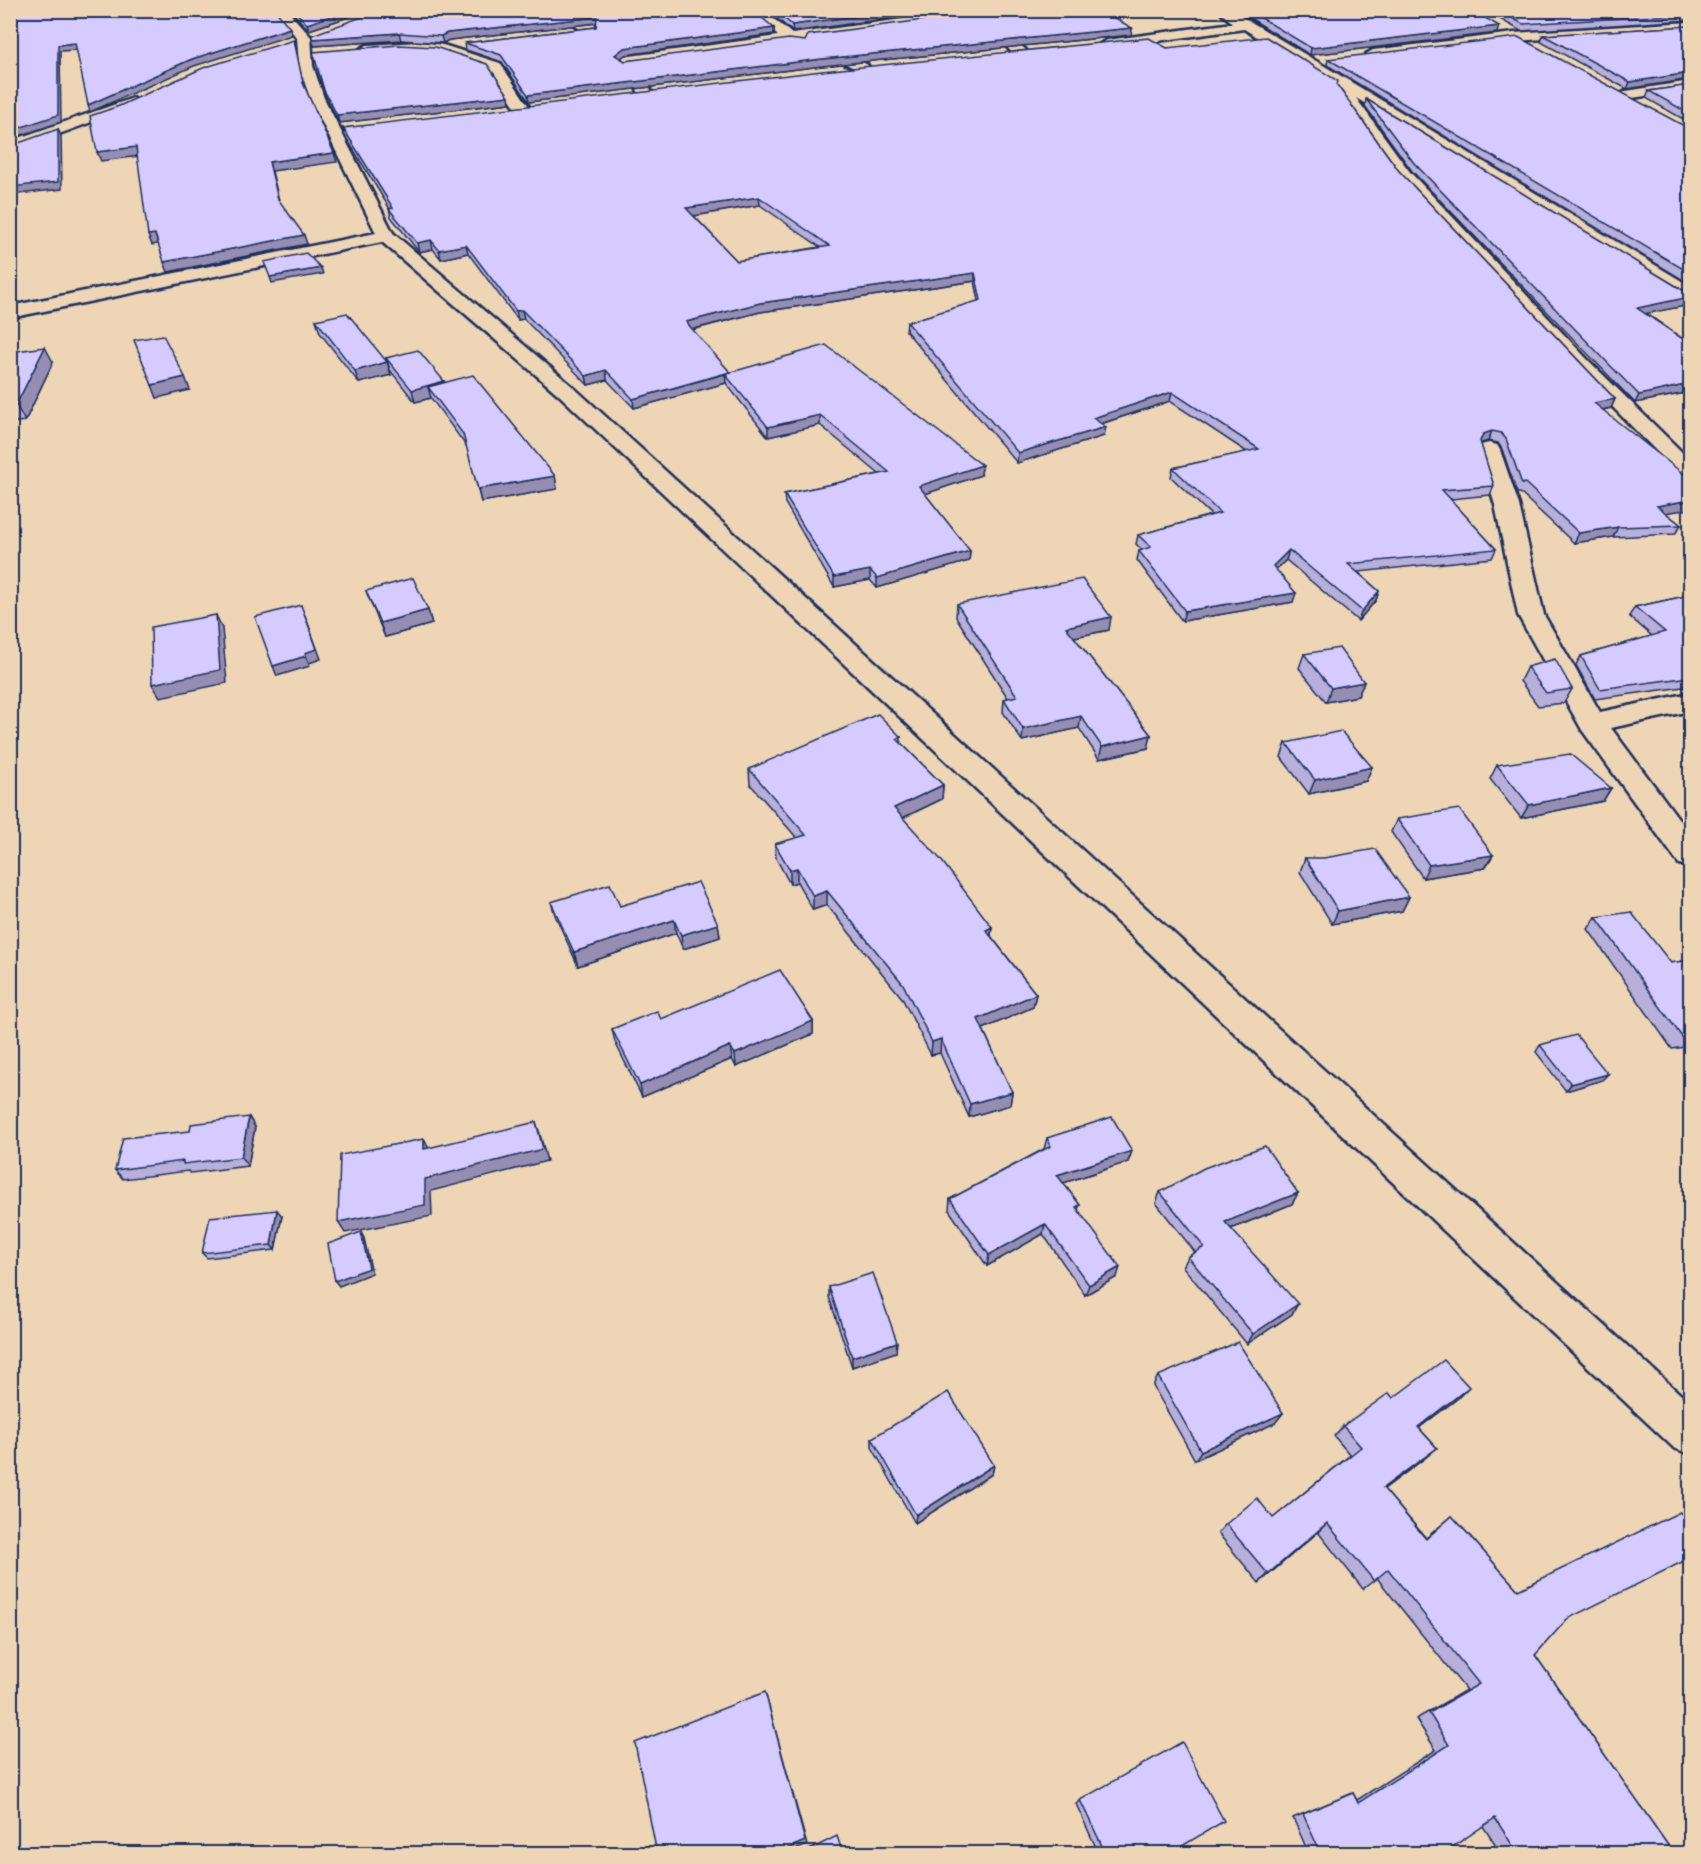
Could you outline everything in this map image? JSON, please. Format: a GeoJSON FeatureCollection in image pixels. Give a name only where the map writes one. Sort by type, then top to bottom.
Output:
{"type":"FeatureCollection","features":[{"type":"Feature","properties":{"kind":"street"},"geometry":{"type":"LineString","coordinates":[[280,10],[310,35],[311,53],[306,66],[317,98],[339,130],[386,236],[565,390],[1690,1432]]}},
{"type":"Feature","properties":{"kind":"street"},"geometry":{"type":"LineString","coordinates":[[557,10],[591,28],[617,46],[647,95]]}},
{"type":"Feature","properties":{"kind":"street"},"geometry":{"type":"LineString","coordinates":[[755,10],[789,38],[869,67],[832,71]]}},
{"type":"Feature","properties":{"kind":"street"},"geometry":{"type":"LineString","coordinates":[[1221,10],[1309,61],[1690,294]]}},
{"type":"Feature","properties":{"kind":"street"},"geometry":{"type":"LineString","coordinates":[[971,13],[1027,52],[999,55]]}},
{"type":"Feature","properties":{"kind":"street"},"geometry":{"type":"LineString","coordinates":[[625,61],[941,18]]}},
{"type":"Feature","properties":{"kind":"street"},"geometry":{"type":"LineString","coordinates":[[1097,45],[1246,25]]}},
{"type":"Feature","properties":{"kind":"street"},"geometry":{"type":"LineString","coordinates":[[1496,26],[1534,48]]}},
{"type":"Feature","properties":{"kind":"street"},"geometry":{"type":"LineString","coordinates":[[1354,56],[1514,37],[1690,26]]}},
{"type":"Feature","properties":{"kind":"street"},"geometry":{"type":"LineString","coordinates":[[567,31],[591,28]]}},
{"type":"Feature","properties":{"kind":"street"},"geometry":{"type":"LineString","coordinates":[[284,44],[310,35]]}},
{"type":"Feature","properties":{"kind":"street"},"geometry":{"type":"LineString","coordinates":[[348,50],[410,46],[438,48],[473,43]]}},
{"type":"Feature","properties":{"kind":"street"},"geometry":{"type":"LineString","coordinates":[[438,48],[495,66],[523,108]]}},
{"type":"Feature","properties":{"kind":"street"},"geometry":{"type":"LineString","coordinates":[[1309,61],[1332,59]]}},
{"type":"Feature","properties":{"kind":"street"},"geometry":{"type":"LineString","coordinates":[[1336,79],[1404,175],[1582,365],[1690,472]]}},
{"type":"Feature","properties":{"kind":"street"},"geometry":{"type":"LineString","coordinates":[[1644,106],[1621,93],[1690,85]]}},
{"type":"Feature","properties":{"kind":"street"},"geometry":{"type":"LineString","coordinates":[[10,147],[116,110],[147,95]]}},
{"type":"Feature","properties":{"kind":"street"},"geometry":{"type":"LineString","coordinates":[[10,312],[386,236]]}},
{"type":"Feature","properties":{"kind":"street"},"geometry":{"type":"LineString","coordinates":[[1489,450],[1507,505],[1531,615],[1592,723],[1690,856]]}},
{"type":"Feature","properties":{"kind":"street"},"geometry":{"type":"LineString","coordinates":[[1592,723],[1690,702]]}},
{"type":"Feature","properties":{"kind":"building"},"geometry":{"type":"Polygon","coordinates":[[[10,10],[275,10],[290,28],[192,59],[88,105],[75,43],[58,45],[58,115],[10,131],[10,10]]]}},
{"type":"Feature","properties":{"kind":"building"},"geometry":{"type":"Polygon","coordinates":[[[294,10],[349,10],[307,24],[294,10]]]}},
{"type":"Feature","properties":{"kind":"building"},"geometry":{"type":"Polygon","coordinates":[[[381,10],[753,10],[774,28],[624,48],[615,55],[625,61],[789,39],[805,41],[808,35],[977,13],[980,10],[1101,10],[1132,28],[822,59],[528,95],[501,55],[465,43],[596,27],[597,17],[447,33],[441,36],[399,33],[312,39],[312,35],[381,10]]]}},
{"type":"Feature","properties":{"kind":"building"},"geometry":{"type":"Polygon","coordinates":[[[775,10],[900,10],[792,25],[775,10]]]}},
{"type":"Feature","properties":{"kind":"building"},"geometry":{"type":"Polygon","coordinates":[[[1248,10],[1472,10],[1499,26],[1311,48],[1248,10]]]}},
{"type":"Feature","properties":{"kind":"building"},"geometry":{"type":"Polygon","coordinates":[[[1498,10],[1690,10],[1690,14],[1523,24],[1498,10]]]}},
{"type":"Feature","properties":{"kind":"building"},"geometry":{"type":"Polygon","coordinates":[[[1690,26],[1690,73],[1630,82],[1543,35],[1690,26]]]}},
{"type":"Feature","properties":{"kind":"building"},"geometry":{"type":"Polygon","coordinates":[[[1266,37],[1338,81],[1337,85],[1399,171],[1615,399],[1594,403],[1690,479],[1690,500],[1657,506],[1681,525],[1618,527],[1579,533],[1525,483],[1522,484],[1506,439],[1501,433],[1492,431],[1483,434],[1480,441],[1494,486],[1442,490],[1496,549],[1348,564],[1379,591],[1362,611],[1289,550],[1273,566],[1296,593],[1185,611],[1139,551],[1151,547],[1138,535],[1220,513],[1173,468],[1259,449],[1172,392],[1093,418],[1106,427],[1018,453],[907,322],[981,300],[975,273],[760,303],[686,322],[730,372],[633,399],[606,370],[586,376],[522,310],[516,311],[466,245],[439,250],[431,240],[417,243],[389,209],[393,208],[343,128],[822,71],[1149,38],[1167,48],[1266,37]],[[759,197],[686,208],[737,261],[830,246],[759,197]]]}},
{"type":"Feature","properties":{"kind":"building"},"geometry":{"type":"Polygon","coordinates":[[[1518,37],[1690,129],[1690,273],[1328,59],[1518,37]]]}},
{"type":"Feature","properties":{"kind":"building"},"geometry":{"type":"Polygon","coordinates":[[[294,40],[303,83],[334,153],[269,162],[278,199],[304,235],[164,262],[155,234],[148,235],[136,147],[97,152],[90,116],[119,106],[203,68],[294,40]]]}},
{"type":"Feature","properties":{"kind":"building"},"geometry":{"type":"Polygon","coordinates":[[[399,45],[435,47],[487,64],[509,96],[337,115],[324,90],[313,52],[399,45]]]}},
{"type":"Feature","properties":{"kind":"building"},"geometry":{"type":"Polygon","coordinates":[[[1690,85],[1690,114],[1649,91],[1690,85]]]}},
{"type":"Feature","properties":{"kind":"building"},"geometry":{"type":"Polygon","coordinates":[[[1366,99],[1690,293],[1690,297],[1637,308],[1690,344],[1690,385],[1639,395],[1414,163],[1366,99]]]}},
{"type":"Feature","properties":{"kind":"building"},"geometry":{"type":"Polygon","coordinates":[[[58,129],[58,182],[10,187],[10,146],[58,129]]]}},
{"type":"Feature","properties":{"kind":"building"},"geometry":{"type":"Polygon","coordinates":[[[306,253],[321,268],[270,277],[264,262],[306,253]]]}},
{"type":"Feature","properties":{"kind":"building"},"geometry":{"type":"Polygon","coordinates":[[[347,313],[387,362],[355,371],[316,320],[347,313]]]}},
{"type":"Feature","properties":{"kind":"building"},"geometry":{"type":"Polygon","coordinates":[[[163,335],[185,377],[152,385],[134,340],[163,335]]]}},
{"type":"Feature","properties":{"kind":"building"},"geometry":{"type":"Polygon","coordinates":[[[826,345],[982,465],[919,486],[970,551],[877,578],[870,570],[834,577],[784,494],[889,472],[820,415],[768,427],[725,374],[826,345]]]}},
{"type":"Feature","properties":{"kind":"building"},"geometry":{"type":"Polygon","coordinates":[[[45,347],[16,405],[10,406],[10,352],[45,347]]]}},
{"type":"Feature","properties":{"kind":"building"},"geometry":{"type":"Polygon","coordinates":[[[418,350],[444,381],[412,390],[386,358],[418,350]]]}},
{"type":"Feature","properties":{"kind":"building"},"geometry":{"type":"Polygon","coordinates":[[[473,375],[555,476],[478,489],[463,434],[428,387],[473,375]]]}},
{"type":"Feature","properties":{"kind":"building"},"geometry":{"type":"Polygon","coordinates":[[[413,578],[428,610],[380,623],[366,591],[413,578]]]}},
{"type":"Feature","properties":{"kind":"building"},"geometry":{"type":"Polygon","coordinates":[[[1082,579],[1111,617],[1066,627],[1151,735],[1102,747],[1081,716],[1023,729],[1004,699],[1017,696],[957,604],[1082,579]]]}},
{"type":"Feature","properties":{"kind":"building"},"geometry":{"type":"Polygon","coordinates":[[[1690,595],[1690,677],[1600,689],[1581,656],[1665,632],[1635,607],[1690,595]]]}},
{"type":"Feature","properties":{"kind":"building"},"geometry":{"type":"Polygon","coordinates":[[[301,605],[317,649],[305,653],[306,656],[273,666],[255,617],[301,605]]]}},
{"type":"Feature","properties":{"kind":"building"},"geometry":{"type":"Polygon","coordinates":[[[216,615],[220,670],[152,684],[151,627],[216,615]]]}},
{"type":"Feature","properties":{"kind":"building"},"geometry":{"type":"Polygon","coordinates":[[[1339,648],[1364,682],[1331,688],[1304,654],[1339,648]]]}},
{"type":"Feature","properties":{"kind":"building"},"geometry":{"type":"Polygon","coordinates":[[[1555,659],[1572,689],[1546,693],[1527,667],[1555,659]]]}},
{"type":"Feature","properties":{"kind":"building"},"geometry":{"type":"Polygon","coordinates":[[[878,714],[901,737],[897,739],[943,785],[894,808],[941,860],[992,927],[986,930],[1036,994],[978,1019],[1012,1092],[970,1104],[941,1039],[932,1042],[903,984],[827,891],[813,896],[797,868],[790,870],[775,844],[806,835],[749,769],[878,714]]]}},
{"type":"Feature","properties":{"kind":"building"},"geometry":{"type":"Polygon","coordinates":[[[1341,731],[1372,767],[1315,780],[1286,743],[1341,731]]]}},
{"type":"Feature","properties":{"kind":"building"},"geometry":{"type":"Polygon","coordinates":[[[1570,754],[1611,788],[1529,805],[1497,765],[1570,754]]]}},
{"type":"Feature","properties":{"kind":"building"},"geometry":{"type":"Polygon","coordinates":[[[1459,809],[1493,855],[1429,865],[1397,819],[1459,809]]]}},
{"type":"Feature","properties":{"kind":"building"},"geometry":{"type":"Polygon","coordinates":[[[1375,849],[1409,897],[1338,911],[1305,858],[1324,858],[1375,849]]]}},
{"type":"Feature","properties":{"kind":"building"},"geometry":{"type":"Polygon","coordinates":[[[698,882],[718,924],[681,935],[674,920],[574,952],[551,902],[610,884],[620,906],[698,882]]]}},
{"type":"Feature","properties":{"kind":"building"},"geometry":{"type":"Polygon","coordinates":[[[1631,912],[1671,963],[1690,960],[1690,1036],[1682,1037],[1596,917],[1631,912]]]}},
{"type":"Feature","properties":{"kind":"building"},"geometry":{"type":"Polygon","coordinates":[[[780,970],[813,1021],[735,1054],[730,1046],[640,1085],[612,1029],[657,1011],[661,1019],[780,970]]]}},
{"type":"Feature","properties":{"kind":"building"},"geometry":{"type":"Polygon","coordinates":[[[1576,1035],[1608,1074],[1571,1084],[1540,1045],[1576,1035]]]}},
{"type":"Feature","properties":{"kind":"building"},"geometry":{"type":"Polygon","coordinates":[[[249,1117],[241,1157],[183,1164],[183,1161],[115,1170],[123,1138],[190,1131],[191,1124],[249,1117]]]}},
{"type":"Feature","properties":{"kind":"building"},"geometry":{"type":"Polygon","coordinates":[[[1112,1117],[1132,1151],[1057,1175],[1080,1205],[1076,1207],[1120,1267],[1089,1285],[1045,1224],[989,1255],[950,1199],[1051,1146],[1047,1138],[1112,1117]]]}},
{"type":"Feature","properties":{"kind":"building"},"geometry":{"type":"Polygon","coordinates":[[[536,1122],[543,1149],[425,1179],[425,1205],[338,1222],[340,1155],[424,1139],[424,1149],[536,1122]]]}},
{"type":"Feature","properties":{"kind":"building"},"geometry":{"type":"Polygon","coordinates":[[[1265,1146],[1298,1193],[1225,1222],[1298,1304],[1253,1334],[1188,1257],[1204,1247],[1160,1192],[1204,1168],[1265,1146]]]}},
{"type":"Feature","properties":{"kind":"building"},"geometry":{"type":"Polygon","coordinates":[[[277,1210],[271,1245],[202,1253],[210,1217],[277,1210]]]}},
{"type":"Feature","properties":{"kind":"building"},"geometry":{"type":"Polygon","coordinates":[[[361,1232],[369,1268],[335,1281],[328,1244],[361,1232]]]}},
{"type":"Feature","properties":{"kind":"building"},"geometry":{"type":"Polygon","coordinates":[[[873,1273],[897,1342],[852,1357],[829,1287],[873,1273]]]}},
{"type":"Feature","properties":{"kind":"building"},"geometry":{"type":"Polygon","coordinates":[[[1238,1342],[1283,1413],[1201,1451],[1158,1376],[1238,1342]]]}},
{"type":"Feature","properties":{"kind":"building"},"geometry":{"type":"Polygon","coordinates":[[[1444,1360],[1469,1387],[1418,1427],[1437,1448],[1383,1488],[1426,1539],[1452,1516],[1518,1590],[1680,1512],[1690,1525],[1690,1558],[1567,1619],[1535,1655],[1674,1854],[1518,1854],[1495,1818],[1442,1854],[1321,1854],[1303,1814],[1353,1793],[1358,1803],[1449,1745],[1429,1713],[1479,1684],[1388,1569],[1374,1581],[1327,1523],[1268,1574],[1226,1524],[1257,1498],[1273,1518],[1361,1447],[1343,1426],[1389,1393],[1393,1398],[1444,1360]]]}},
{"type":"Feature","properties":{"kind":"building"},"geometry":{"type":"Polygon","coordinates":[[[948,1392],[994,1465],[916,1515],[872,1438],[948,1392]]]}},
{"type":"Feature","properties":{"kind":"building"},"geometry":{"type":"Polygon","coordinates":[[[765,1692],[805,1841],[775,1854],[714,1854],[713,1848],[699,1854],[657,1854],[635,1743],[765,1692]]]}},
{"type":"Feature","properties":{"kind":"building"},"geometry":{"type":"Polygon","coordinates":[[[1182,1742],[1224,1821],[1182,1846],[1186,1854],[1106,1854],[1080,1800],[1182,1742]]]}},
{"type":"Feature","properties":{"kind":"building"},"geometry":{"type":"Polygon","coordinates":[[[837,1836],[843,1854],[801,1854],[837,1836]]]}}]}
